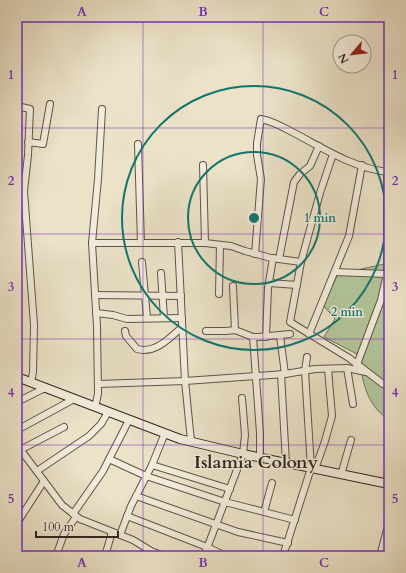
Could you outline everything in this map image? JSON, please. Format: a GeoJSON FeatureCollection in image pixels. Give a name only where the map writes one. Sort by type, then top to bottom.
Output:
{"type":"FeatureCollection","features":[{"type":"Feature","properties":{"kind":"street"},"geometry":{"type":"LineString","coordinates":[[28,142],[43,144],[50,104]]}},
{"type":"Feature","properties":{"kind":"street"},"geometry":{"type":"LineString","coordinates":[[17,106],[30,109],[24,191],[34,324],[33,372],[31,382]]}},
{"type":"Feature","properties":{"kind":"street"},"geometry":{"type":"LineString","coordinates":[[95,407],[98,394],[98,384],[92,243],[98,180],[102,109]]}},
{"type":"Feature","properties":{"kind":"street"},"geometry":{"type":"LineString","coordinates":[[255,254],[261,178],[257,155],[257,143],[261,119],[281,125],[333,154],[368,168],[388,171],[387,274],[380,300],[356,367]]}},
{"type":"Feature","properties":{"kind":"street"},"geometry":{"type":"LineString","coordinates":[[138,144],[141,243]]}},
{"type":"Feature","properties":{"kind":"street"},"geometry":{"type":"LineString","coordinates":[[266,337],[269,283],[294,182],[300,174],[310,166],[319,146]]}},
{"type":"Feature","properties":{"kind":"street"},"geometry":{"type":"LineString","coordinates":[[333,154],[320,193],[301,262],[290,322],[349,358],[356,367],[367,372],[383,384],[389,386]]}},
{"type":"Feature","properties":{"kind":"street"},"geometry":{"type":"LineString","coordinates":[[203,165],[205,243]]}},
{"type":"Feature","properties":{"kind":"street"},"geometry":{"type":"LineString","coordinates":[[309,334],[349,236],[362,165]]}},
{"type":"Feature","properties":{"kind":"street"},"geometry":{"type":"LineString","coordinates":[[17,178],[25,178]]}},
{"type":"Feature","properties":{"kind":"street"},"geometry":{"type":"LineString","coordinates":[[178,242],[185,381],[191,441]]}},
{"type":"Feature","properties":{"kind":"street"},"geometry":{"type":"LineString","coordinates":[[92,243],[205,243],[231,246],[255,254],[301,262]]}},
{"type":"Feature","properties":{"kind":"street"},"geometry":{"type":"LineString","coordinates":[[219,294],[220,245]]}},
{"type":"Feature","properties":{"kind":"street"},"geometry":{"type":"LineString","coordinates":[[142,262],[147,318]]}},
{"type":"Feature","properties":{"kind":"street"},"geometry":{"type":"LineString","coordinates":[[335,272],[387,274]]}},
{"type":"Feature","properties":{"kind":"street"},"geometry":{"type":"LineString","coordinates":[[161,273],[164,318]]}},
{"type":"Feature","properties":{"kind":"street"},"geometry":{"type":"LineString","coordinates":[[269,283],[297,285]]}},
{"type":"Feature","properties":{"kind":"street"},"geometry":{"type":"LineString","coordinates":[[233,286],[236,330]]}},
{"type":"Feature","properties":{"kind":"street"},"geometry":{"type":"LineString","coordinates":[[95,295],[181,296]]}},
{"type":"Feature","properties":{"kind":"street"},"geometry":{"type":"LineString","coordinates":[[96,313],[113,315],[127,319],[182,318]]}},
{"type":"Feature","properties":{"kind":"street"},"geometry":{"type":"LineString","coordinates":[[125,331],[126,336],[137,349],[146,350],[163,344],[182,327]]}},
{"type":"Feature","properties":{"kind":"street"},"geometry":{"type":"LineString","coordinates":[[206,331],[236,330],[253,337],[290,334]]}},
{"type":"Feature","properties":{"kind":"street"},"geometry":{"type":"LineString","coordinates":[[280,336],[283,374],[286,463]]}},
{"type":"Feature","properties":{"kind":"street"},"geometry":{"type":"LineString","coordinates":[[253,337],[260,433],[260,458]]}},
{"type":"Feature","properties":{"kind":"street"},"geometry":{"type":"LineString","coordinates":[[307,357],[305,371],[313,469]]}},
{"type":"Feature","properties":{"kind":"street"},"geometry":{"type":"LineString","coordinates":[[98,384],[185,381],[356,367]]}},
{"type":"Feature","properties":{"kind":"street"},"geometry":{"type":"LineString","coordinates":[[347,368],[353,404]]}},
{"type":"Feature","properties":{"kind":"street"},"geometry":{"type":"LineString","coordinates":[[284,556],[313,469],[327,436],[332,416],[328,369]]}},
{"type":"Feature","properties":{"kind":"street"},"geometry":{"type":"LineString","coordinates":[[17,377],[129,420],[191,441],[260,458],[389,484]]}},
{"type":"Feature","properties":{"kind":"street"},"geometry":{"type":"LineString","coordinates":[[17,402],[45,388]]}},
{"type":"Feature","properties":{"kind":"street"},"geometry":{"type":"LineString","coordinates":[[204,556],[243,454],[245,435],[242,398]]}},
{"type":"Feature","properties":{"kind":"street"},"geometry":{"type":"LineString","coordinates":[[17,430],[74,399]]}},
{"type":"Feature","properties":{"kind":"street"},"geometry":{"type":"LineString","coordinates":[[37,471],[89,436],[101,424],[108,412]]}},
{"type":"Feature","properties":{"kind":"street"},"geometry":{"type":"LineString","coordinates":[[56,556],[64,534],[103,471],[129,420]]}},
{"type":"Feature","properties":{"kind":"street"},"geometry":{"type":"LineString","coordinates":[[64,427],[18,449],[37,471],[62,505],[80,520],[133,540],[151,553],[164,556]]}},
{"type":"Feature","properties":{"kind":"street"},"geometry":{"type":"LineString","coordinates":[[120,535],[127,516],[152,465],[165,433]]}},
{"type":"Feature","properties":{"kind":"street"},"geometry":{"type":"LineString","coordinates":[[341,475],[351,440]]}},
{"type":"Feature","properties":{"kind":"street"},"geometry":{"type":"LineString","coordinates":[[109,459],[146,476],[225,502],[295,520]]}},
{"type":"Feature","properties":{"kind":"street"},"geometry":{"type":"LineString","coordinates":[[152,465],[230,489]]}},
{"type":"Feature","properties":{"kind":"street"},"geometry":{"type":"LineString","coordinates":[[17,523],[44,481]]}},
{"type":"Feature","properties":{"kind":"street"},"geometry":{"type":"LineString","coordinates":[[264,512],[272,483]]}},
{"type":"Feature","properties":{"kind":"street"},"geometry":{"type":"LineString","coordinates":[[136,496],[238,532],[288,543]]}},
{"type":"Feature","properties":{"kind":"street"},"geometry":{"type":"LineString","coordinates":[[127,516],[207,547],[226,556]]}},
{"type":"Feature","properties":{"kind":"street"},"geometry":{"type":"LineString","coordinates":[[380,556],[389,522]]}},
{"type":"Feature","properties":{"kind":"street"},"geometry":{"type":"LineString","coordinates":[[105,556],[112,532]]}},
{"type":"Feature","properties":{"kind":"green space"},"geometry":{"type":"Polygon","coordinates":[[[389,263],[389,420],[374,406],[366,391],[357,354],[324,337],[335,319],[323,305],[338,274],[389,263]]]}},
{"type":"Feature","properties":{"kind":"district","name":"Islamia Colony"},"geometry":{"type":"Point","coordinates":[256,462]}}]}
